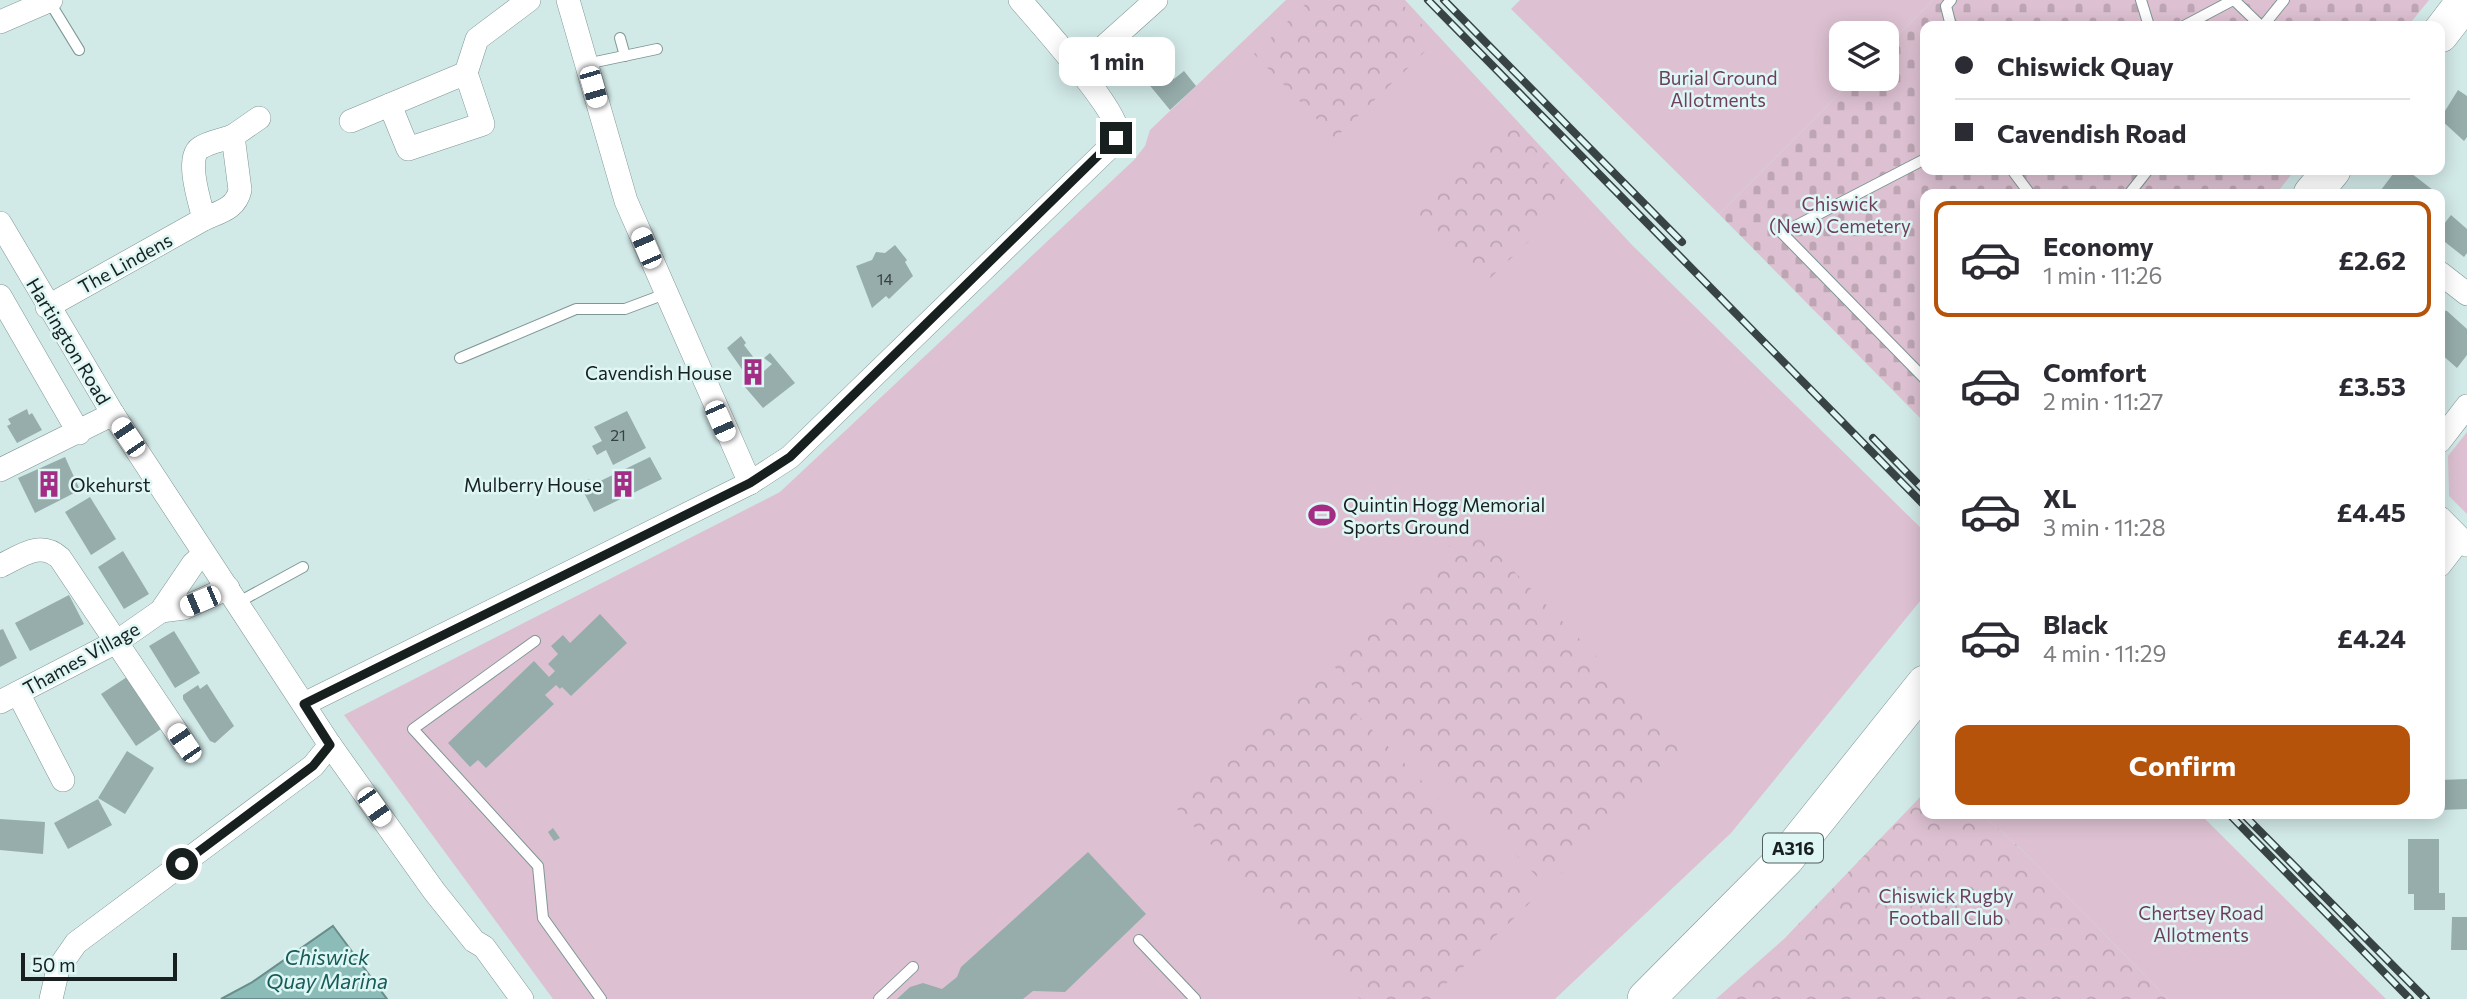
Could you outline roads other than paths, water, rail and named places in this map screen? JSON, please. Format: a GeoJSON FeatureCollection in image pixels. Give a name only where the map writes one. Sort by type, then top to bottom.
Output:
{"type":"FeatureCollection","features":[{"type":"Feature","properties":{"kind":"highway"},"geometry":{"type":"LineString","coordinates":[[2445,27],[2466,0]]}},
{"type":"Feature","properties":{"kind":"highway"},"geometry":{"type":"LineString","coordinates":[[2316,189],[2328,175]]}},
{"type":"Feature","properties":{"kind":"highway","name":"A316"},"geometry":{"type":"LineString","coordinates":[[1646,999],[1786,858],[1920,690]]}},
{"type":"Feature","properties":{"kind":"street"},"geometry":{"type":"LineString","coordinates":[[390,105],[408,149],[483,124],[466,73],[477,38],[529,0]]}},
{"type":"Feature","properties":{"kind":"street"},"geometry":{"type":"LineString","coordinates":[[568,0],[626,201],[750,483]]}},
{"type":"Feature","properties":{"kind":"street"},"geometry":{"type":"LineString","coordinates":[[304,704],[750,483],[790,457],[1112,145],[1118,131],[1115,121],[1079,69],[1020,0]]}},
{"type":"Feature","properties":{"kind":"street"},"geometry":{"type":"LineString","coordinates":[[1079,69],[1156,0]]}},
{"type":"Feature","properties":{"kind":"street"},"geometry":{"type":"LineString","coordinates":[[0,22],[50,1]]}},
{"type":"Feature","properties":{"kind":"street"},"geometry":{"type":"LineString","coordinates":[[351,121],[466,73]]}},
{"type":"Feature","properties":{"kind":"street"},"geometry":{"type":"LineString","coordinates":[[204,219],[193,165],[194,155],[200,148],[233,136],[259,118]]}},
{"type":"Feature","properties":{"kind":"street","name":"The Lindens"},"geometry":{"type":"LineString","coordinates":[[47,307],[204,219],[231,207],[238,199],[240,190],[233,136]]}},
{"type":"Feature","properties":{"kind":"street","name":"Hartington Road"},"geometry":{"type":"LineString","coordinates":[[0,223],[47,307],[113,414],[330,745],[434,891],[474,941],[484,947],[522,999]]}},
{"type":"Feature","properties":{"kind":"street"},"geometry":{"type":"LineString","coordinates":[[2445,277],[2467,293]]}},
{"type":"Feature","properties":{"kind":"street"},"geometry":{"type":"LineString","coordinates":[[0,296],[79,433]]}},
{"type":"Feature","properties":{"kind":"street"},"geometry":{"type":"LineString","coordinates":[[2445,435],[2467,406]]}},
{"type":"Feature","properties":{"kind":"street"},"geometry":{"type":"LineString","coordinates":[[0,470],[113,414]]}},
{"type":"Feature","properties":{"kind":"street"},"geometry":{"type":"LineString","coordinates":[[2445,523],[2463,542],[2445,560]]}},
{"type":"Feature","properties":{"kind":"street"},"geometry":{"type":"LineString","coordinates":[[0,566],[37,548],[50,549],[60,558],[184,743]]}},
{"type":"Feature","properties":{"kind":"street","name":"Thames Village"},"geometry":{"type":"LineString","coordinates":[[9,698],[118,641],[161,611],[192,564],[204,554]]}},
{"type":"Feature","properties":{"kind":"street","name":"Thames Village"},"geometry":{"type":"LineString","coordinates":[[161,611],[233,596]]}},
{"type":"Feature","properties":{"kind":"street"},"geometry":{"type":"LineString","coordinates":[[9,698],[63,780]]}},
{"type":"Feature","properties":{"kind":"street"},"geometry":{"type":"LineString","coordinates":[[51,999],[58,969],[76,943],[313,766],[330,745]]}},
{"type":"Feature","properties":{"kind":"street","name":"Hartington Road"},"geometry":{"type":"LineString","coordinates":[[474,941],[474,954],[505,999]]}},
{"type":"Feature","properties":{"kind":"lane"},"geometry":{"type":"LineString","coordinates":[[1950,21],[1946,6],[1951,0]]}},
{"type":"Feature","properties":{"kind":"lane"},"geometry":{"type":"LineString","coordinates":[[2141,0],[2148,21]]}},
{"type":"Feature","properties":{"kind":"lane"},"geometry":{"type":"LineString","coordinates":[[2194,21],[2234,0],[2257,21]]}},
{"type":"Feature","properties":{"kind":"lane"},"geometry":{"type":"LineString","coordinates":[[2266,21],[2284,0]]}},
{"type":"Feature","properties":{"kind":"lane"},"geometry":{"type":"LineString","coordinates":[[50,1],[79,50]]}},
{"type":"Feature","properties":{"kind":"lane"},"geometry":{"type":"LineString","coordinates":[[620,38],[625,56]]}},
{"type":"Feature","properties":{"kind":"lane"},"geometry":{"type":"LineString","coordinates":[[586,64],[657,49]]}},
{"type":"Feature","properties":{"kind":"lane"},"geometry":{"type":"LineString","coordinates":[[1920,162],[1782,233],[1920,374]]}},
{"type":"Feature","properties":{"kind":"lane"},"geometry":{"type":"LineString","coordinates":[[2133,189],[2144,175]]}},
{"type":"Feature","properties":{"kind":"lane"},"geometry":{"type":"LineString","coordinates":[[460,358],[576,309],[625,309],[665,294]]}},
{"type":"Feature","properties":{"kind":"lane"},"geometry":{"type":"LineString","coordinates":[[233,596],[303,567]]}},
{"type":"Feature","properties":{"kind":"lane"},"geometry":{"type":"LineString","coordinates":[[535,641],[413,729],[538,866],[543,918],[601,999]]}},
{"type":"Feature","properties":{"kind":"lane"},"geometry":{"type":"LineString","coordinates":[[1139,940],[1195,999]]}},
{"type":"Feature","properties":{"kind":"lane"},"geometry":{"type":"LineString","coordinates":[[879,999],[913,967]]}},
{"type":"Feature","properties":{"kind":"water","name":"Chiswick Quay Marina"},"geometry":{"type":"Polygon","coordinates":[[[333,926],[387,999],[221,999],[251,983],[333,926]]]}},
{"type":"Feature","properties":{"kind":"railway"},"geometry":{"type":"LineString","coordinates":[[1428,0],[1920,501]]}},
{"type":"Feature","properties":{"kind":"railway"},"geometry":{"type":"LineString","coordinates":[[1444,0],[1682,242]]}},
{"type":"Feature","properties":{"kind":"railway"},"geometry":{"type":"LineString","coordinates":[[1873,438],[1920,486]]}},
{"type":"Feature","properties":{"kind":"railway"},"geometry":{"type":"LineString","coordinates":[[2234,819],[2410,999]]}},
{"type":"Feature","properties":{"kind":"railway"},"geometry":{"type":"LineString","coordinates":[[2248,819],[2426,999]]}},
{"type":"Feature","properties":{"kind":"place","name":"Cavendish House"},"geometry":{"type":"Point","coordinates":[753,372]}},
{"type":"Feature","properties":{"kind":"place","name":"Okehurst"},"geometry":{"type":"Point","coordinates":[49,484]}},
{"type":"Feature","properties":{"kind":"place","name":"Mulberry House"},"geometry":{"type":"Point","coordinates":[623,484]}},
{"type":"Feature","properties":{"kind":"place","name":"Quintin Hogg Memorial Sports Ground"},"geometry":{"type":"Point","coordinates":[1322,515]}},
{"type":"Feature","properties":{"kind":"park label","name":"Burial Ground Allotments"},"geometry":{"type":"Point","coordinates":[1718,88]}},
{"type":"Feature","properties":{"kind":"park label","name":"Chiswick (New) Cemetery"},"geometry":{"type":"Point","coordinates":[1840,214]}},
{"type":"Feature","properties":{"kind":"park label","name":"Chiswick Rugby Football Club"},"geometry":{"type":"Point","coordinates":[1946,906]}},
{"type":"Feature","properties":{"kind":"park label","name":"Chertsey Road Allotments"},"geometry":{"type":"Point","coordinates":[2201,923]}}]}
